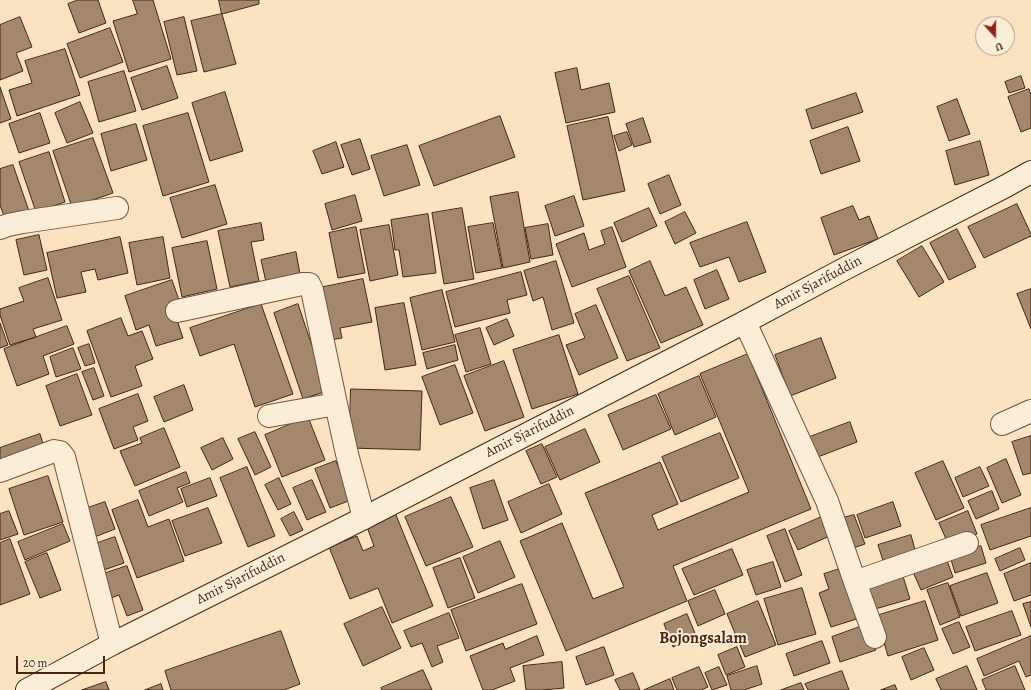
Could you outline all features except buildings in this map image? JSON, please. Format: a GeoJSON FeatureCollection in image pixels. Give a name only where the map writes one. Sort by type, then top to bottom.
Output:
{"type":"FeatureCollection","features":[{"type":"Feature","properties":{"kind":"street","name":"Amir Sjarifuddin"},"geometry":{"type":"LineString","coordinates":[[28,690],[112,644],[364,518],[745,322],[1031,172]]}},
{"type":"Feature","properties":{"kind":"street"},"geometry":{"type":"LineString","coordinates":[[0,228],[23,222],[117,208]]}},
{"type":"Feature","properties":{"kind":"street"},"geometry":{"type":"LineString","coordinates":[[177,311],[302,284],[309,284],[312,290],[347,454],[364,518]]}},
{"type":"Feature","properties":{"kind":"street"},"geometry":{"type":"LineString","coordinates":[[745,322],[827,501],[875,637]]}},
{"type":"Feature","properties":{"kind":"street"},"geometry":{"type":"LineString","coordinates":[[269,416],[336,404]]}},
{"type":"Feature","properties":{"kind":"street"},"geometry":{"type":"LineString","coordinates":[[1002,424],[1031,411]]}},
{"type":"Feature","properties":{"kind":"street"},"geometry":{"type":"LineString","coordinates":[[0,471],[54,450],[60,452],[64,457],[112,644]]}},
{"type":"Feature","properties":{"kind":"street"},"geometry":{"type":"LineString","coordinates":[[855,582],[968,542]]}},
{"type":"Feature","properties":{"kind":"district","name":"Bojongsalam"},"geometry":{"type":"Point","coordinates":[703,639]}}]}
